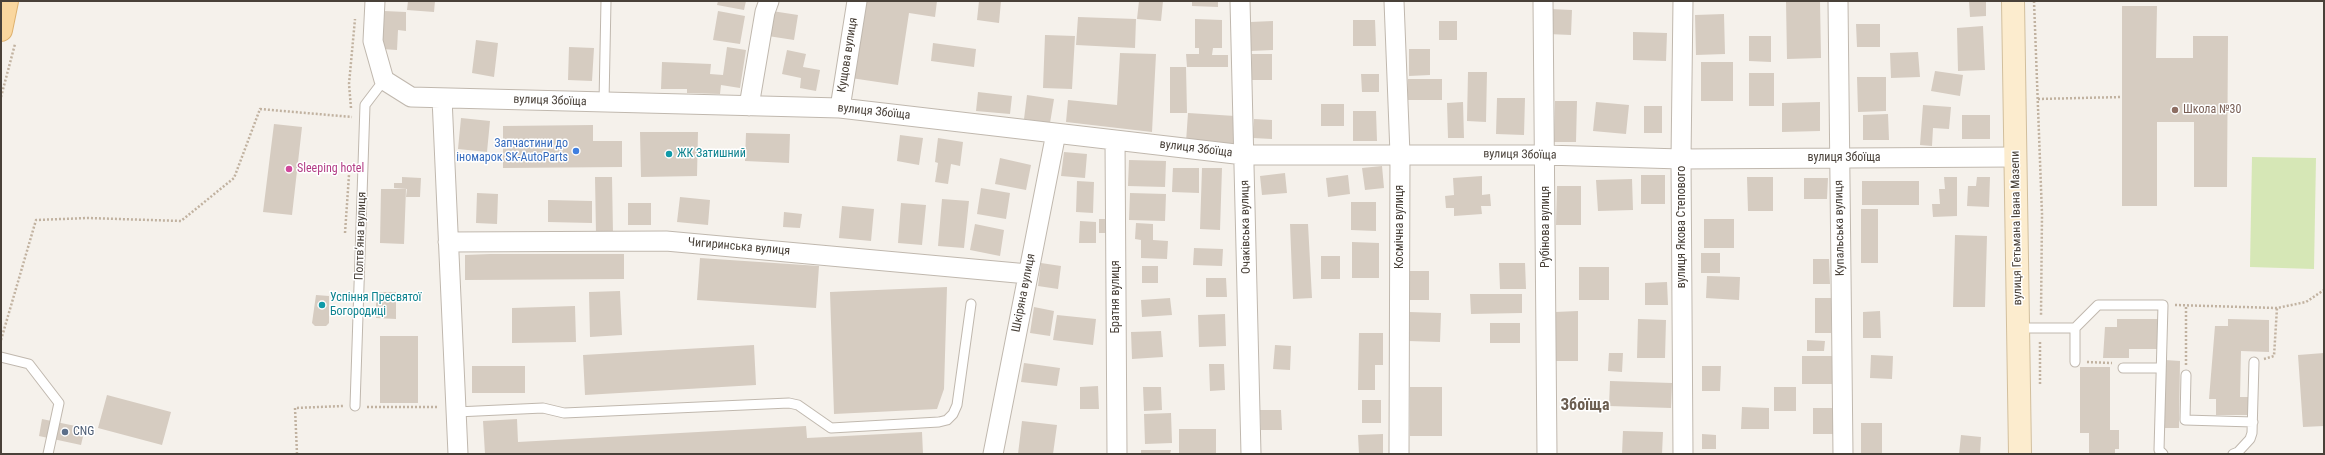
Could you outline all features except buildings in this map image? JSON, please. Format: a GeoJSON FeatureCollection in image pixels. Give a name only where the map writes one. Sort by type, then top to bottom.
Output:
{"type":"FeatureCollection","features":[{"type":"Feature","properties":{"kind":"main road"},"geometry":{"type":"LineString","coordinates":[[7,1],[9,34]]}},
{"type":"Feature","properties":{"kind":"main road","name":"вулиця Гетьмана Івана Мазепи"},"geometry":{"type":"LineString","coordinates":[[2013,1],[2020,454]]}},
{"type":"Feature","properties":{"kind":"street"},"geometry":{"type":"LineString","coordinates":[[376,1],[373,41],[384,80]]}},
{"type":"Feature","properties":{"kind":"street"},"geometry":{"type":"LineString","coordinates":[[749,106],[764,12],[769,1]]}},
{"type":"Feature","properties":{"kind":"street","name":"Кущова вулиця"},"geometry":{"type":"LineString","coordinates":[[840,108],[857,1]]}},
{"type":"Feature","properties":{"kind":"street","name":"Очаківська вулиця"},"geometry":{"type":"LineString","coordinates":[[1240,1],[1251,454]]}},
{"type":"Feature","properties":{"kind":"street","name":"Космічна вулиця"},"geometry":{"type":"LineString","coordinates":[[1394,1],[1400,154],[1399,454]]}},
{"type":"Feature","properties":{"kind":"street","name":"Рубінова вулиця"},"geometry":{"type":"LineString","coordinates":[[1543,1],[1547,454]]}},
{"type":"Feature","properties":{"kind":"street","name":"вулиця Якова Степового"},"geometry":{"type":"LineString","coordinates":[[1683,1],[1683,454]]}},
{"type":"Feature","properties":{"kind":"street","name":"Купальська вулиця"},"geometry":{"type":"LineString","coordinates":[[1838,1],[1843,454]]}},
{"type":"Feature","properties":{"kind":"street","name":"вулиця Збоїща"},"geometry":{"type":"LineString","coordinates":[[384,80],[412,97],[840,108],[1244,155],[1545,155],[1682,159],[2015,157]]}},
{"type":"Feature","properties":{"kind":"street"},"geometry":{"type":"LineString","coordinates":[[442,98],[458,454]]}},
{"type":"Feature","properties":{"kind":"street","name":"Шкіряна вулиця"},"geometry":{"type":"LineString","coordinates":[[993,454],[1056,133]]}},
{"type":"Feature","properties":{"kind":"street","name":"Братня вулиця"},"geometry":{"type":"LineString","coordinates":[[1115,140],[1117,454]]}},
{"type":"Feature","properties":{"kind":"street","name":"Чигиринська вулиця"},"geometry":{"type":"LineString","coordinates":[[448,242],[666,241],[1028,274]]}},
{"type":"Feature","properties":{"kind":"lane"},"geometry":{"type":"LineString","coordinates":[[604,102],[606,1]]}},
{"type":"Feature","properties":{"kind":"lane","name":"Полтвʼяна вулиця"},"geometry":{"type":"LineString","coordinates":[[355,406],[365,105],[384,80]]}},
{"type":"Feature","properties":{"kind":"lane"},"geometry":{"type":"LineString","coordinates":[[456,410],[544,408],[564,412],[789,403],[798,405],[831,428],[939,422],[950,417],[957,406],[972,304]]}},
{"type":"Feature","properties":{"kind":"lane"},"geometry":{"type":"LineString","coordinates":[[2075,362],[2075,328],[2098,305],[2163,304],[2159,450],[2163,454]]}},
{"type":"Feature","properties":{"kind":"lane"},"geometry":{"type":"LineString","coordinates":[[2019,328],[2075,328]]}},
{"type":"Feature","properties":{"kind":"lane"},"geometry":{"type":"LineString","coordinates":[[1,357],[29,364],[59,403],[48,454]]}},
{"type":"Feature","properties":{"kind":"lane"},"geometry":{"type":"LineString","coordinates":[[2233,454],[2238,452],[2250,439],[2253,422],[2254,362]]}},
{"type":"Feature","properties":{"kind":"lane"},"geometry":{"type":"LineString","coordinates":[[2123,368],[2162,368]]}},
{"type":"Feature","properties":{"kind":"lane"},"geometry":{"type":"LineString","coordinates":[[2186,375],[2185,420],[2253,422]]}},
{"type":"Feature","properties":{"kind":"path"},"geometry":{"type":"LineString","coordinates":[[2034,1],[2042,214],[2039,391]]}},
{"type":"Feature","properties":{"kind":"path"},"geometry":{"type":"LineString","coordinates":[[351,125],[352,117],[349,84],[355,16]]}},
{"type":"Feature","properties":{"kind":"path"},"geometry":{"type":"LineString","coordinates":[[1,97],[9,34]]}},
{"type":"Feature","properties":{"kind":"path"},"geometry":{"type":"LineString","coordinates":[[2038,99],[2122,97]]}},
{"type":"Feature","properties":{"kind":"path"},"geometry":{"type":"LineString","coordinates":[[1,340],[36,220],[88,218],[181,221],[234,178],[260,109],[364,118]]}},
{"type":"Feature","properties":{"kind":"path"},"geometry":{"type":"LineString","coordinates":[[345,233],[349,171]]}},
{"type":"Feature","properties":{"kind":"path"},"geometry":{"type":"LineString","coordinates":[[2186,375],[2186,305],[2277,308],[2306,302],[2324,290]]}},
{"type":"Feature","properties":{"kind":"path"},"geometry":{"type":"LineString","coordinates":[[2254,362],[2274,356],[2277,308]]}},
{"type":"Feature","properties":{"kind":"path"},"geometry":{"type":"LineString","coordinates":[[2075,362],[2110,362],[2123,368]]}},
{"type":"Feature","properties":{"kind":"path"},"geometry":{"type":"LineString","coordinates":[[297,454],[295,408],[355,406],[456,410]]}},
{"type":"Feature","properties":{"kind":"green space"},"geometry":{"type":"Polygon","coordinates":[[[2252,157],[2316,158],[2314,269],[2250,267],[2252,157]]]}},
{"type":"Feature","properties":{"kind":"place","name":"Школа №30"},"geometry":{"type":"Point","coordinates":[2175,110]}},
{"type":"Feature","properties":{"kind":"place","name":"Запчастини до іномарок SK-AutoParts"},"geometry":{"type":"Point","coordinates":[576,151]}},
{"type":"Feature","properties":{"kind":"place","name":"ЖК Затишний"},"geometry":{"type":"Point","coordinates":[669,154]}},
{"type":"Feature","properties":{"kind":"place","name":"Sleeping hotel"},"geometry":{"type":"Point","coordinates":[289,169]}},
{"type":"Feature","properties":{"kind":"place","name":"Успіння Пресвятої Богородиці"},"geometry":{"type":"Point","coordinates":[322,305]}},
{"type":"Feature","properties":{"kind":"place","name":"CNG"},"geometry":{"type":"Point","coordinates":[65,432]}},
{"type":"Feature","properties":{"kind":"district","name":"Збоїща"},"geometry":{"type":"Point","coordinates":[1585,406]}}]}
